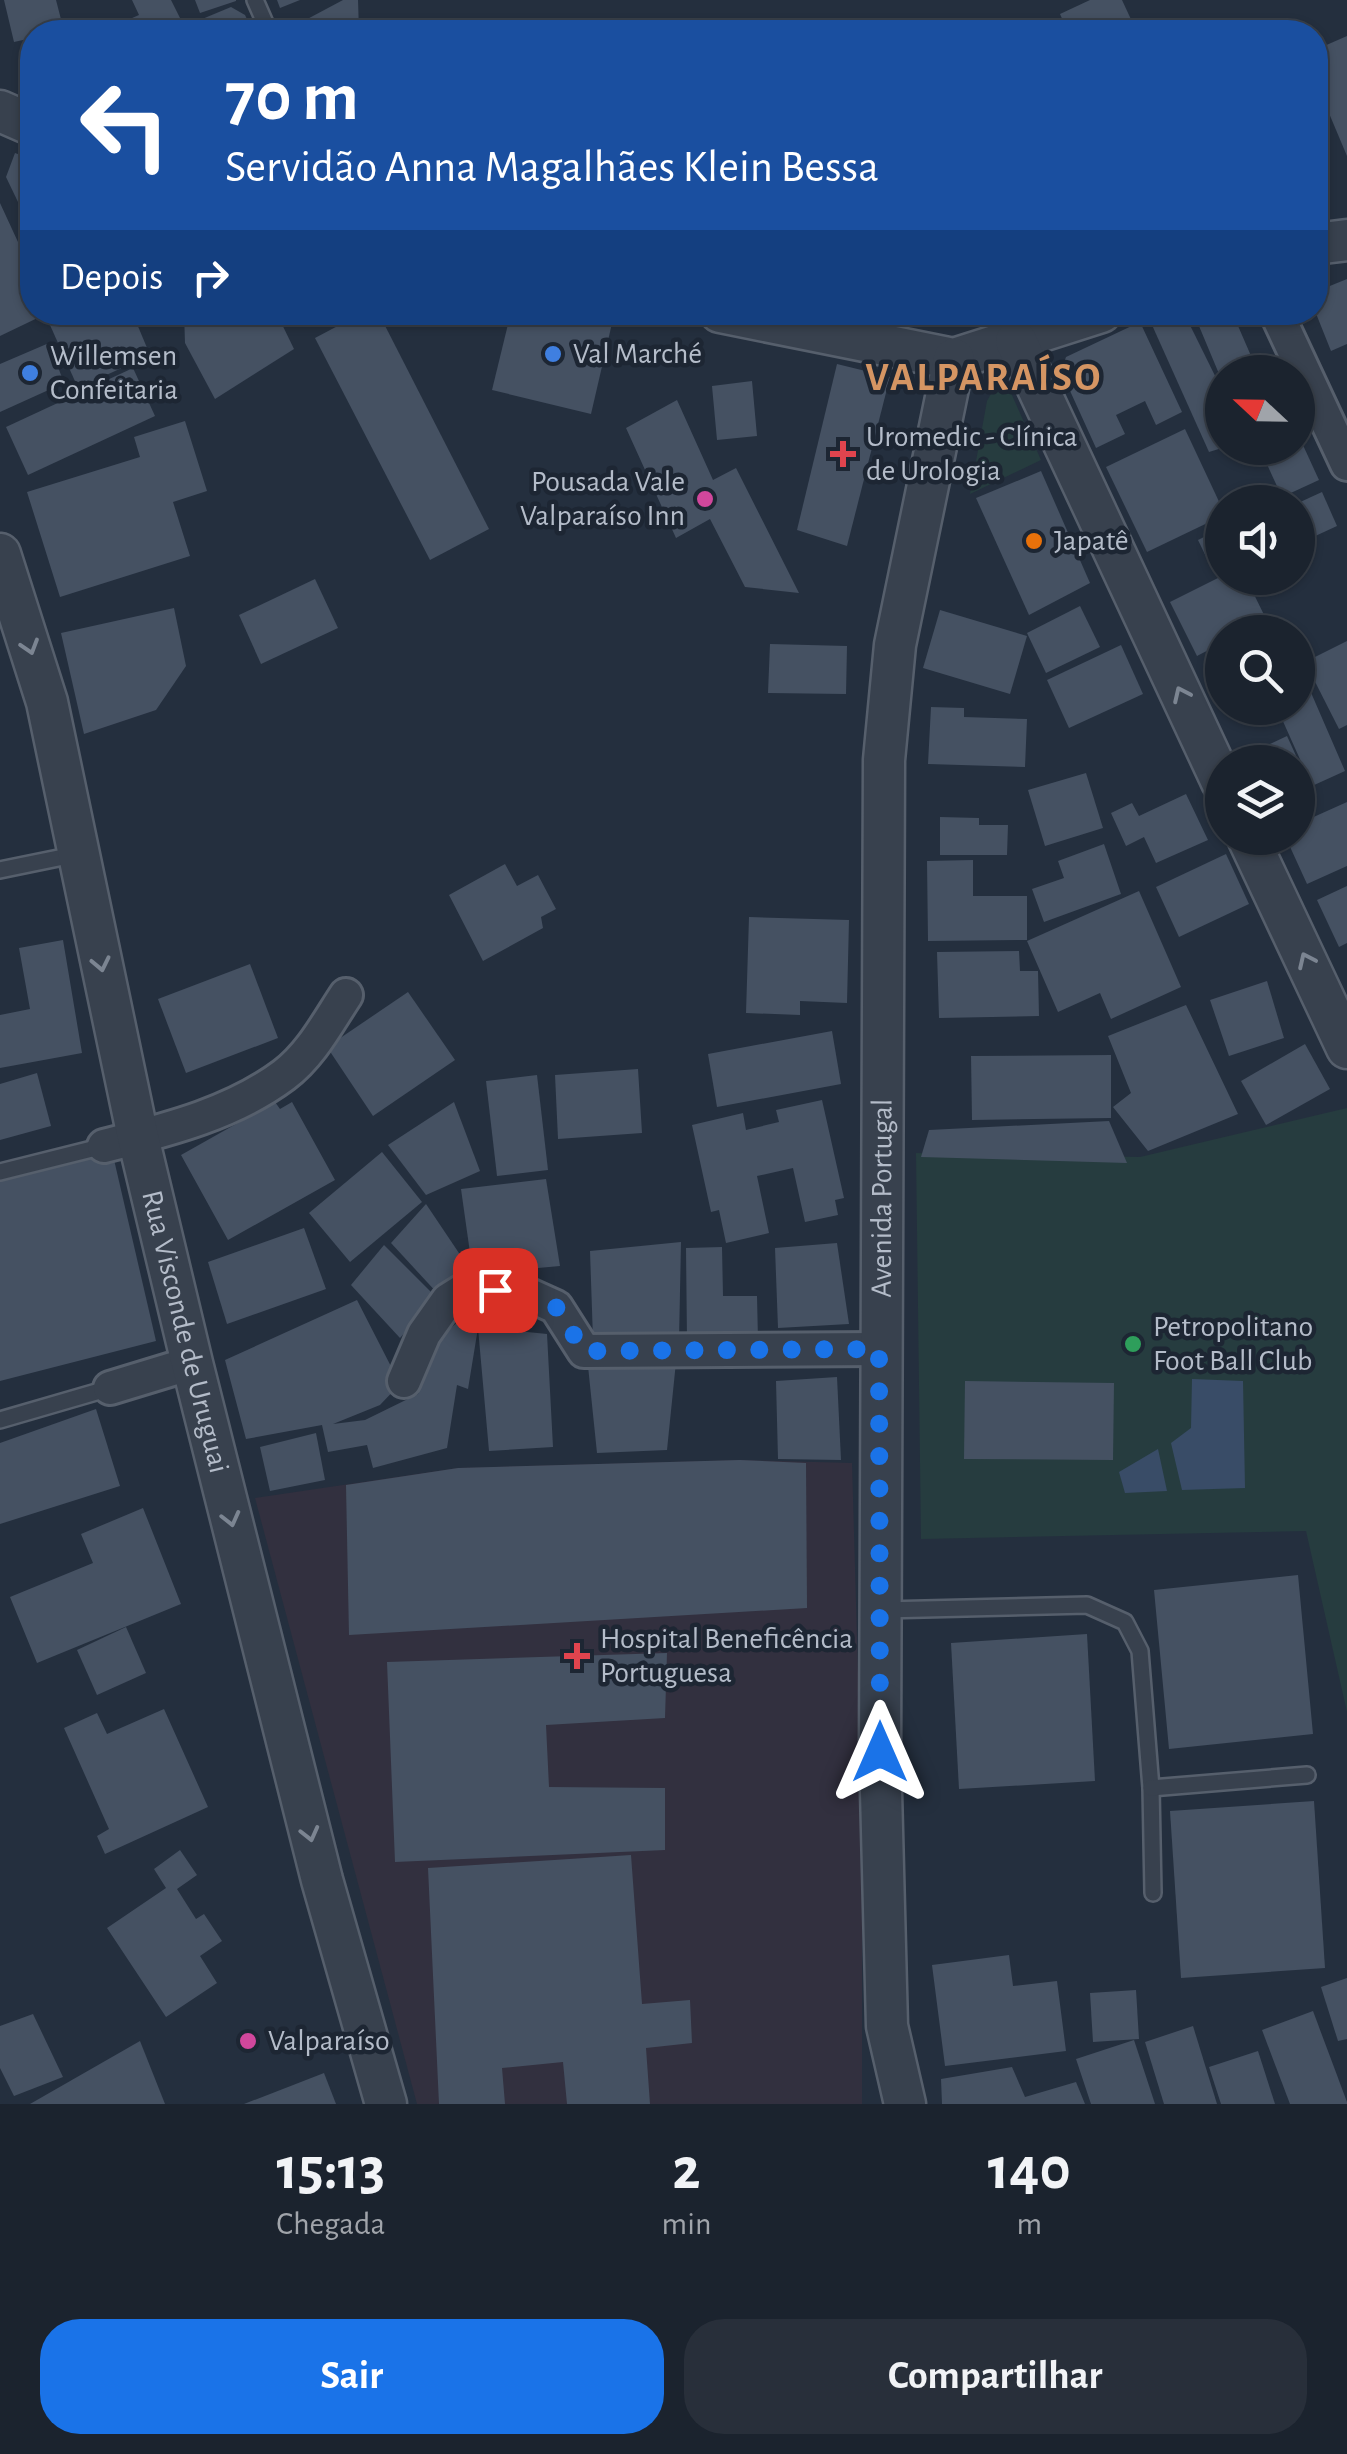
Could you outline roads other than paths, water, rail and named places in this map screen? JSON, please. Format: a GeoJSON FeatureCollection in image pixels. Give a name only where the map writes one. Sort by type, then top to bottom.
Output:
{"type":"FeatureCollection","features":[{"type":"Feature","properties":{"kind":"street"},"geometry":{"type":"LineString","coordinates":[[785,325],[954,359],[1063,325]]}},
{"type":"Feature","properties":{"kind":"street"},"geometry":{"type":"LineString","coordinates":[[1282,325],[1347,464]]}},
{"type":"Feature","properties":{"kind":"street"},"geometry":{"type":"LineString","coordinates":[[1016,341],[1205,746]]}},
{"type":"Feature","properties":{"kind":"street","name":"Avenida Portugal"},"geometry":{"type":"LineString","coordinates":[[905,2104],[887,2026],[880,1752],[884,760],[896,645],[954,359]]}},
{"type":"Feature","properties":{"kind":"street","name":"Rua Visconde de Uruguai"},"geometry":{"type":"LineString","coordinates":[[0,554],[47,702],[78,854],[121,1142],[192,1364],[322,1880],[386,2104]]}},
{"type":"Feature","properties":{"kind":"street"},"geometry":{"type":"LineString","coordinates":[[1256,855],[1347,1048]]}},
{"type":"Feature","properties":{"kind":"street"},"geometry":{"type":"LineString","coordinates":[[121,1142],[226,1110],[285,1074],[307,1052],[346,995]]}},
{"type":"Feature","properties":{"kind":"street"},"geometry":{"type":"LineString","coordinates":[[404,1381],[424,1334],[448,1300],[464,1290],[525,1293],[556,1307],[584,1351],[879,1349]]}},
{"type":"Feature","properties":{"kind":"street"},"geometry":{"type":"LineString","coordinates":[[110,1388],[192,1364]]}},
{"type":"Feature","properties":{"kind":"lane"},"geometry":{"type":"LineString","coordinates":[[0,870],[78,854]]}},
{"type":"Feature","properties":{"kind":"lane"},"geometry":{"type":"LineString","coordinates":[[0,1172],[121,1142]]}},
{"type":"Feature","properties":{"kind":"lane"},"geometry":{"type":"LineString","coordinates":[[0,1420],[110,1388]]}},
{"type":"Feature","properties":{"kind":"lane"},"geometry":{"type":"LineString","coordinates":[[882,1610],[1087,1605],[1126,1622],[1140,1651],[1151,1788],[1153,1893]]}},
{"type":"Feature","properties":{"kind":"lane"},"geometry":{"type":"LineString","coordinates":[[1151,1788],[1307,1774]]}},
{"type":"Feature","properties":{"kind":"water"},"geometry":{"type":"Polygon","coordinates":[[[1192,1379],[1243,1381],[1245,1488],[1182,1490],[1171,1443],[1191,1428],[1192,1379]]]}},
{"type":"Feature","properties":{"kind":"water"},"geometry":{"type":"Polygon","coordinates":[[[1158,1449],[1167,1491],[1125,1493],[1119,1472],[1158,1449]]]}},
{"type":"Feature","properties":{"kind":"place","name":"Val Marché"},"geometry":{"type":"Point","coordinates":[553,354]}},
{"type":"Feature","properties":{"kind":"place","name":"Willemsen Confeitaria"},"geometry":{"type":"Point","coordinates":[30,373]}},
{"type":"Feature","properties":{"kind":"place","name":"Uromedic - Clínica de Urologia"},"geometry":{"type":"Point","coordinates":[843,454]}},
{"type":"Feature","properties":{"kind":"place","name":"Pousada Vale Valparaíso Inn"},"geometry":{"type":"Point","coordinates":[705,499]}},
{"type":"Feature","properties":{"kind":"place","name":"Japatê"},"geometry":{"type":"Point","coordinates":[1034,541]}},
{"type":"Feature","properties":{"kind":"place","name":"Petropolitano Foot Ball Club"},"geometry":{"type":"Point","coordinates":[1133,1344]}},
{"type":"Feature","properties":{"kind":"place","name":"Hospital Beneficência Portuguesa"},"geometry":{"type":"Point","coordinates":[577,1656]}},
{"type":"Feature","properties":{"kind":"place","name":"Valparaíso"},"geometry":{"type":"Point","coordinates":[248,2041]}},
{"type":"Feature","properties":{"kind":"district","name":"VALPARAÍSO"},"geometry":{"type":"Point","coordinates":[984,378]}}]}
